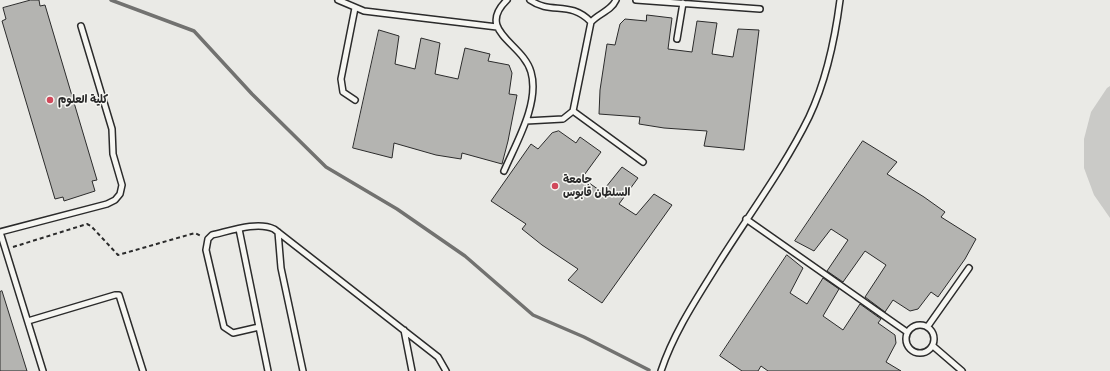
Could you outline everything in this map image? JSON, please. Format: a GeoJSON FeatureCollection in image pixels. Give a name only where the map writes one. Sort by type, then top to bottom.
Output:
{"type":"FeatureCollection","features":[{"type":"Feature","properties":{"kind":"lane"},"geometry":{"type":"LineString","coordinates":[[338,0],[355,8],[369,12],[497,27]]}},
{"type":"Feature","properties":{"kind":"lane"},"geometry":{"type":"LineString","coordinates":[[504,170],[526,121],[532,88],[531,72],[523,57],[497,27],[495,19],[496,12],[507,0]]}},
{"type":"Feature","properties":{"kind":"lane"},"geometry":{"type":"LineString","coordinates":[[530,0],[536,4],[577,10],[585,15],[591,22]]}},
{"type":"Feature","properties":{"kind":"lane"},"geometry":{"type":"LineString","coordinates":[[526,121],[563,119],[573,111],[591,22],[597,14],[611,8],[616,0]]}},
{"type":"Feature","properties":{"kind":"lane"},"geometry":{"type":"LineString","coordinates":[[636,0],[687,2],[760,8]]}},
{"type":"Feature","properties":{"kind":"lane"},"geometry":{"type":"LineString","coordinates":[[661,371],[666,357],[689,310],[788,154],[810,115],[830,58],[837,28],[840,0]]}},
{"type":"Feature","properties":{"kind":"lane"},"geometry":{"type":"LineString","coordinates":[[677,39],[687,2]]}},
{"type":"Feature","properties":{"kind":"lane"},"geometry":{"type":"LineString","coordinates":[[355,8],[341,79],[343,92],[355,100]]}},
{"type":"Feature","properties":{"kind":"lane"},"geometry":{"type":"LineString","coordinates":[[43,371],[0,232],[107,204],[115,200],[120,194],[122,186],[113,154],[112,129],[81,26]]}},
{"type":"Feature","properties":{"kind":"lane"},"geometry":{"type":"LineString","coordinates":[[573,111],[643,162]]}},
{"type":"Feature","properties":{"kind":"lane"},"geometry":{"type":"LineString","coordinates":[[746,219],[907,332]]}},
{"type":"Feature","properties":{"kind":"lane"},"geometry":{"type":"LineString","coordinates":[[259,327],[233,333],[224,327],[206,250],[208,239],[212,235],[239,229],[263,226],[269,227],[278,232],[438,357],[442,361],[446,371]]}},
{"type":"Feature","properties":{"kind":"lane"},"geometry":{"type":"LineString","coordinates":[[239,229],[268,371]]}},
{"type":"Feature","properties":{"kind":"lane"},"geometry":{"type":"LineString","coordinates":[[278,232],[281,268],[303,371]]}},
{"type":"Feature","properties":{"kind":"lane"},"geometry":{"type":"LineString","coordinates":[[928,326],[969,268]]}},
{"type":"Feature","properties":{"kind":"lane"},"geometry":{"type":"LineString","coordinates":[[28,321],[119,295],[143,371]]}},
{"type":"Feature","properties":{"kind":"lane"},"geometry":{"type":"LineString","coordinates":[[917,325],[928,326],[935,335],[933,346],[924,353],[912,351],[905,343],[907,332],[917,325]]}},
{"type":"Feature","properties":{"kind":"lane"},"geometry":{"type":"LineString","coordinates":[[404,330],[412,371]]}},
{"type":"Feature","properties":{"kind":"lane"},"geometry":{"type":"LineString","coordinates":[[933,346],[962,371]]}},
{"type":"Feature","properties":{"kind":"path"},"geometry":{"type":"LineString","coordinates":[[13,246],[87,224],[118,255],[195,233],[208,239]]}},
{"type":"Feature","properties":{"kind":"shaded area"},"geometry":{"type":"Polygon","coordinates":[[[1110,86],[1110,218],[1094,195],[1084,168],[1084,139],[1091,112],[1107,88],[1110,86]]]}},
{"type":"Feature","properties":{"kind":"building","name":"كلية العلوم"},"geometry":{"type":"Polygon","coordinates":[[[31,0],[39,0],[40,6],[45,5],[97,180],[92,181],[95,191],[64,201],[63,197],[55,199],[2,21],[6,19],[3,8],[31,0]]]}},
{"type":"Feature","properties":{"kind":"building"},"geometry":{"type":"Polygon","coordinates":[[[647,15],[672,18],[668,49],[692,52],[697,21],[717,23],[712,54],[733,57],[738,29],[759,30],[744,150],[704,146],[707,131],[664,128],[639,124],[640,117],[599,114],[600,90],[607,44],[615,45],[620,24],[625,19],[646,21],[647,15]]]}},
{"type":"Feature","properties":{"kind":"building"},"geometry":{"type":"Polygon","coordinates":[[[379,30],[399,36],[395,64],[415,69],[421,38],[440,43],[435,74],[458,79],[465,48],[490,54],[488,61],[509,65],[512,73],[509,94],[517,95],[502,164],[462,153],[461,159],[436,155],[394,143],[392,158],[353,148],[379,30]]]}},
{"type":"Feature","properties":{"kind":"building"},"geometry":{"type":"Polygon","coordinates":[[[559,131],[576,143],[580,137],[601,152],[582,178],[602,192],[622,167],[638,178],[619,204],[636,215],[654,194],[672,205],[602,303],[568,280],[578,269],[542,245],[522,229],[526,224],[491,201],[531,144],[538,149],[552,133],[559,131]]]}},
{"type":"Feature","properties":{"kind":"building"},"geometry":{"type":"Polygon","coordinates":[[[863,141],[897,162],[887,174],[945,212],[941,217],[976,239],[965,259],[938,297],[931,292],[918,309],[910,311],[893,300],[885,312],[865,297],[886,265],[865,251],[843,282],[827,271],[848,240],[831,229],[814,251],[795,241],[863,141]]]}},
{"type":"Feature","properties":{"kind":"building"},"geometry":{"type":"Polygon","coordinates":[[[787,255],[803,268],[790,293],[807,304],[823,278],[839,289],[823,316],[843,330],[860,304],[881,319],[878,323],[895,335],[896,343],[886,362],[901,371],[768,371],[761,366],[758,371],[742,371],[720,356],[787,255]]]}},
{"type":"Feature","properties":{"kind":"building"},"geometry":{"type":"Polygon","coordinates":[[[2,291],[27,371],[0,371],[0,292],[2,291]]]}},
{"type":"Feature","properties":{"kind":"waterway"},"geometry":{"type":"LineString","coordinates":[[111,0],[194,31],[252,94],[326,167],[397,209],[465,256],[533,315],[584,337],[649,370]]}},
{"type":"Feature","properties":{"kind":"place","name":"كلية العلوم"},"geometry":{"type":"Point","coordinates":[50,100]}},
{"type":"Feature","properties":{"kind":"place","name":"جامعة السلطان قابوس"},"geometry":{"type":"Point","coordinates":[555,186]}}]}
